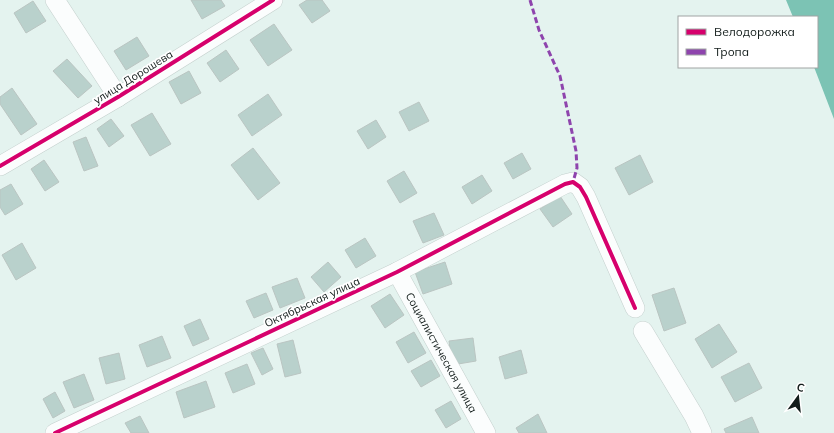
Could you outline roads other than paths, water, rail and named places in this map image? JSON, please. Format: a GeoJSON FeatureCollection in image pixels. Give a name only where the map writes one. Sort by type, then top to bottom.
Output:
{"type":"FeatureCollection","features":[{"type":"Feature","properties":{"kind":"street"},"geometry":{"type":"LineString","coordinates":[[55,0],[118,97]]}},
{"type":"Feature","properties":{"kind":"street","name":"улица Дорошева"},"geometry":{"type":"LineString","coordinates":[[0,166],[118,97],[273,0]]}},
{"type":"Feature","properties":{"kind":"street","name":"Октябрьская улица"},"geometry":{"type":"LineString","coordinates":[[59,432],[396,272],[565,184],[573,182],[580,186],[586,197],[635,308]]}},
{"type":"Feature","properties":{"kind":"street","name":"Социалистическая улица"},"geometry":{"type":"LineString","coordinates":[[396,272],[484,433]]}},
{"type":"Feature","properties":{"kind":"street"},"geometry":{"type":"LineString","coordinates":[[643,332],[694,416],[702,433]]}}]}
